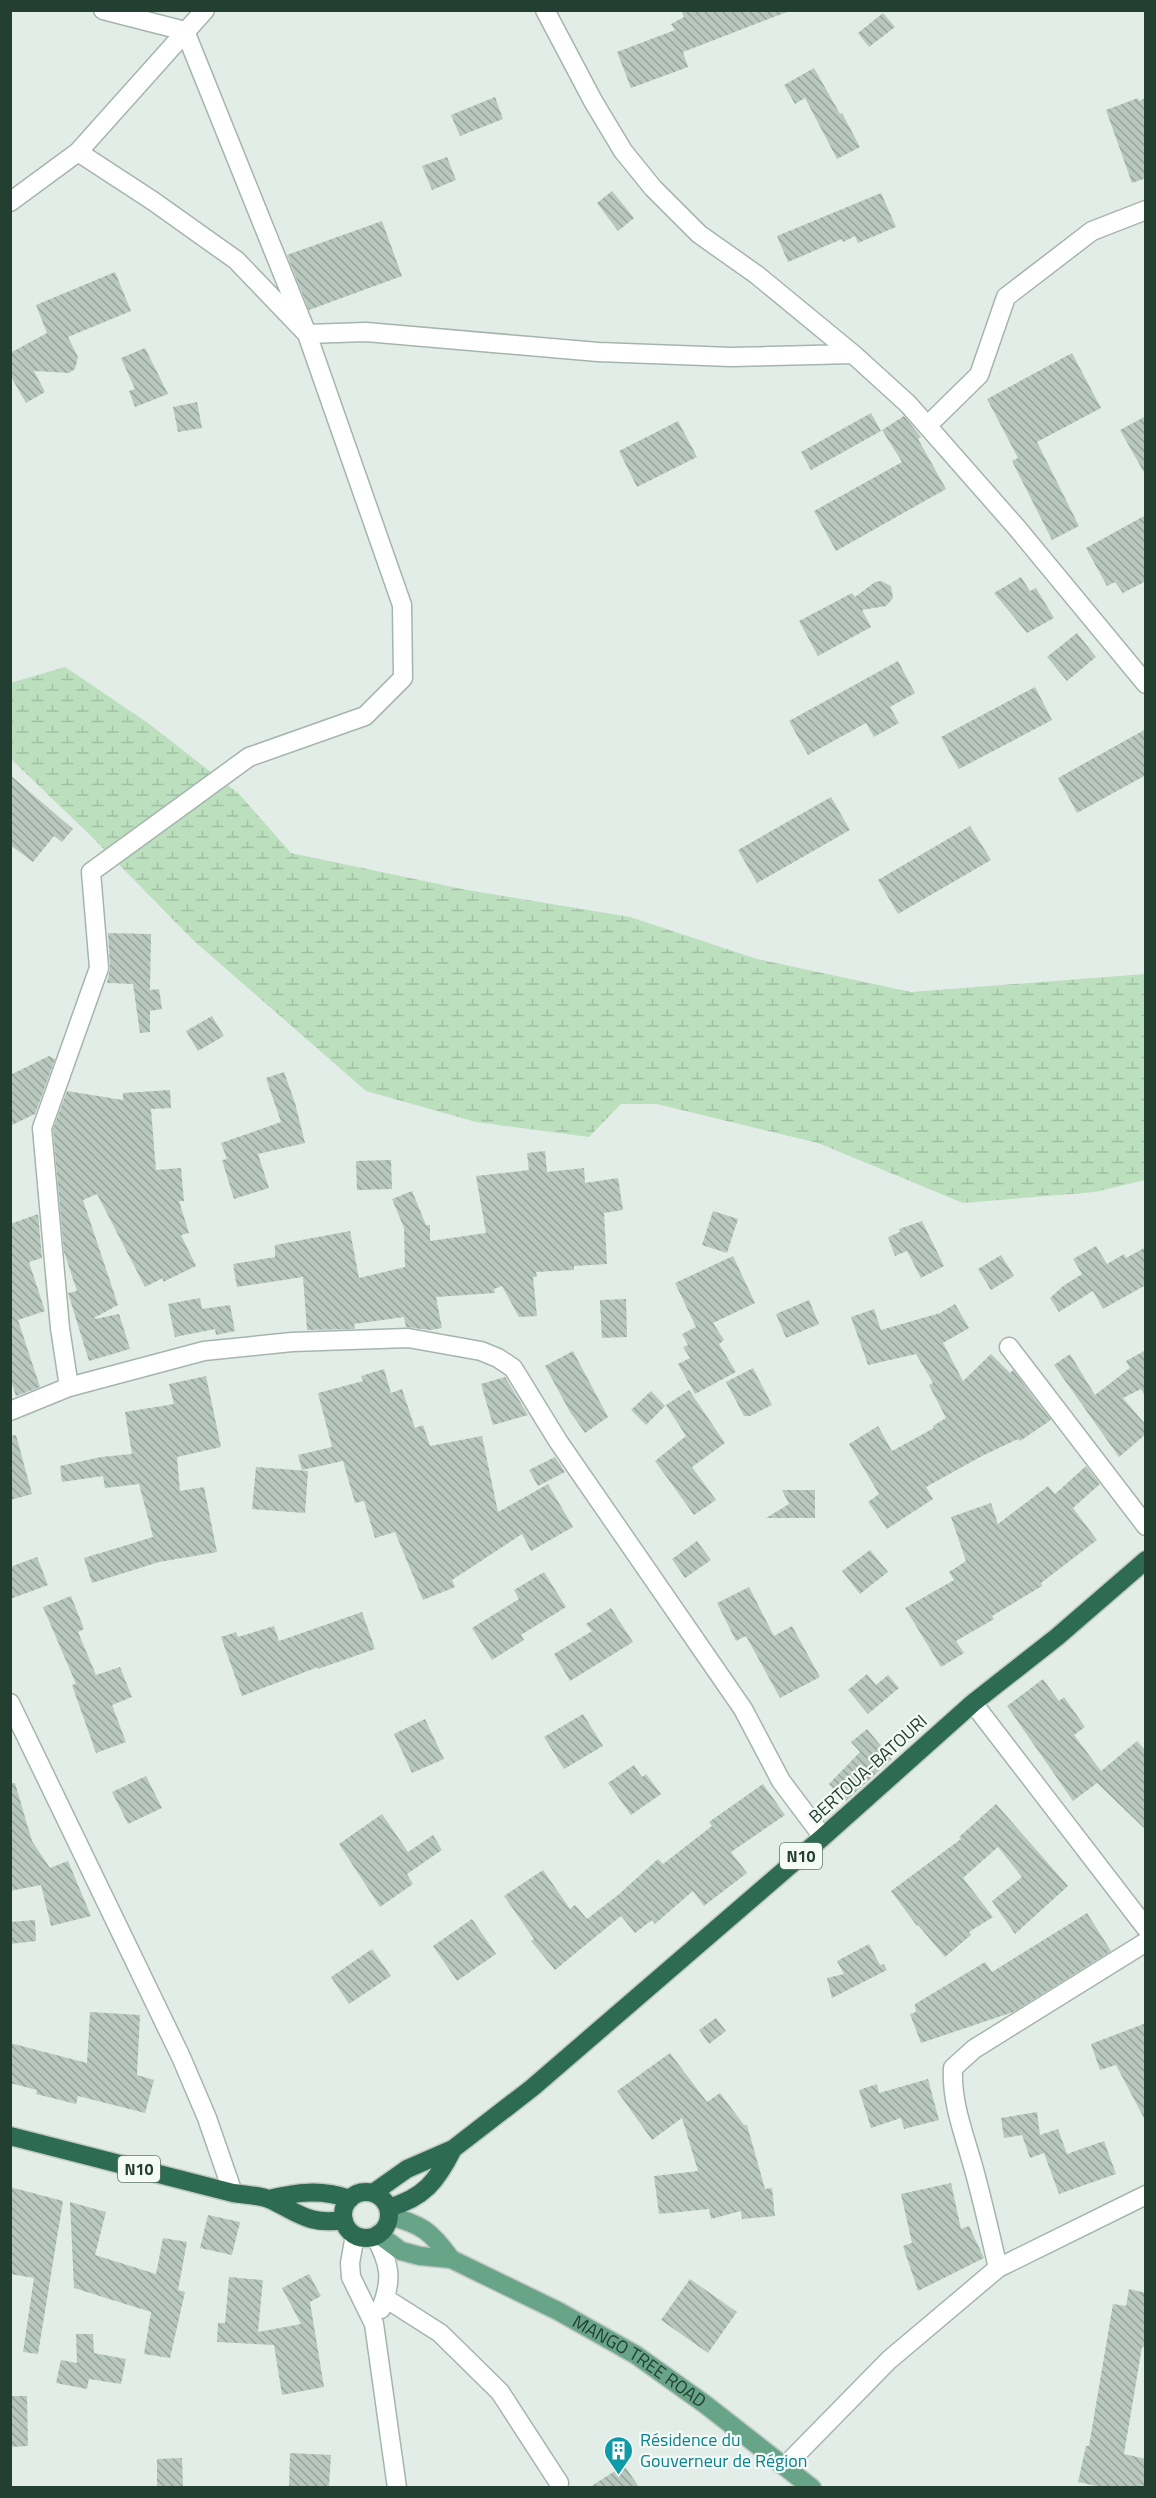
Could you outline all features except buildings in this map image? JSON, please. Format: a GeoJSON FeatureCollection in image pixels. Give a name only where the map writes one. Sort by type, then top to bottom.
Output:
{"type":"FeatureCollection","features":[{"type":"Feature","properties":{"kind":"highway","name":"BERTOUA-BATOURI"},"geometry":{"type":"LineString","coordinates":[[373,2193],[407,2169],[453,2149],[532,2088],[823,1837],[973,1703],[1057,1637],[1146,1560]]}},
{"type":"Feature","properties":{"kind":"highway","name":"N10"},"geometry":{"type":"LineString","coordinates":[[10,2136],[233,2193],[269,2199],[301,2217],[314,2221],[326,2223],[344,2220]]}},
{"type":"Feature","properties":{"kind":"highway","name":"BERTOUA-BATOURI"},"geometry":{"type":"LineString","coordinates":[[388,2212],[420,2195],[442,2171],[453,2149]]}},
{"type":"Feature","properties":{"kind":"highway","name":"N10"},"geometry":{"type":"LineString","coordinates":[[269,2199],[311,2191],[332,2193],[350,2199]]}},
{"type":"Feature","properties":{"kind":"highway"},"geometry":{"type":"LineString","coordinates":[[360,2193],[373,2193],[383,2199],[388,2212],[384,2230],[377,2235],[365,2238],[346,2228],[345,2205],[360,2193]]}},
{"type":"Feature","properties":{"kind":"main road","name":"MANGO TREE ROAD"},"geometry":{"type":"LineString","coordinates":[[388,2212],[428,2230],[450,2259]]}},
{"type":"Feature","properties":{"kind":"main road","name":"MANGO TREE ROAD"},"geometry":{"type":"LineString","coordinates":[[377,2235],[401,2250],[420,2256],[450,2259],[558,2311],[636,2355],[812,2487]]}},
{"type":"Feature","properties":{"kind":"street"},"geometry":{"type":"LineString","coordinates":[[103,10],[185,31]]}},
{"type":"Feature","properties":{"kind":"street"},"geometry":{"type":"LineString","coordinates":[[10,202],[78,152],[205,10]]}},
{"type":"Feature","properties":{"kind":"street"},"geometry":{"type":"LineString","coordinates":[[545,10],[593,101],[623,150],[653,188],[699,234],[757,275],[853,354],[908,404],[1017,528],[1146,684]]}},
{"type":"Feature","properties":{"kind":"street"},"geometry":{"type":"LineString","coordinates":[[69,1387],[60,1328],[42,1128],[99,969],[91,872],[249,757],[365,716],[403,678],[402,605],[307,334],[185,31]]}},
{"type":"Feature","properties":{"kind":"street"},"geometry":{"type":"LineString","coordinates":[[78,152],[237,260],[307,334],[366,332],[609,353],[731,357],[853,354]]}},
{"type":"Feature","properties":{"kind":"street"},"geometry":{"type":"LineString","coordinates":[[927,426],[980,375],[1006,297],[1092,231],[1146,210]]}},
{"type":"Feature","properties":{"kind":"street"},"geometry":{"type":"LineString","coordinates":[[10,1411],[69,1387],[204,1351],[292,1342],[408,1338],[481,1351],[506,1363],[513,1368],[558,1440],[743,1709],[781,1781],[823,1837]]}},
{"type":"Feature","properties":{"kind":"street"},"geometry":{"type":"LineString","coordinates":[[1009,1347],[1146,1526]]}},
{"type":"Feature","properties":{"kind":"street"},"geometry":{"type":"LineString","coordinates":[[10,1703],[69,1829],[181,2056],[207,2118],[233,2193]]}},
{"type":"Feature","properties":{"kind":"street"},"geometry":{"type":"LineString","coordinates":[[973,1703],[1146,1928]]}},
{"type":"Feature","properties":{"kind":"street"},"geometry":{"type":"LineString","coordinates":[[998,2268],[976,2176],[957,2113],[952,2087],[953,2068],[974,2049],[1146,1942]]}},
{"type":"Feature","properties":{"kind":"street"},"geometry":{"type":"LineString","coordinates":[[785,2466],[889,2360],[998,2268],[1146,2195]]}},
{"type":"Feature","properties":{"kind":"street"},"geometry":{"type":"LineString","coordinates":[[356,2235],[350,2263],[351,2277],[374,2324],[397,2487]]}},
{"type":"Feature","properties":{"kind":"street"},"geometry":{"type":"LineString","coordinates":[[374,2324],[390,2283],[385,2255],[377,2235]]}},
{"type":"Feature","properties":{"kind":"street"},"geometry":{"type":"LineString","coordinates":[[385,2298],[440,2333],[500,2392],[559,2483]]}},
{"type":"Feature","properties":{"kind":"green space"},"geometry":{"type":"Polygon","coordinates":[[[65,667],[148,723],[239,794],[291,853],[467,890],[630,917],[757,959],[911,992],[1145,974],[1145,1180],[1095,1192],[963,1203],[818,1143],[657,1104],[621,1104],[589,1137],[476,1122],[366,1091],[194,941],[89,834],[11,759],[10,683],[65,667]]]}},
{"type":"Feature","properties":{"kind":"place","name":"Résidence du Gouverneur de Région"},"geometry":{"type":"Point","coordinates":[619,2476]}}]}
